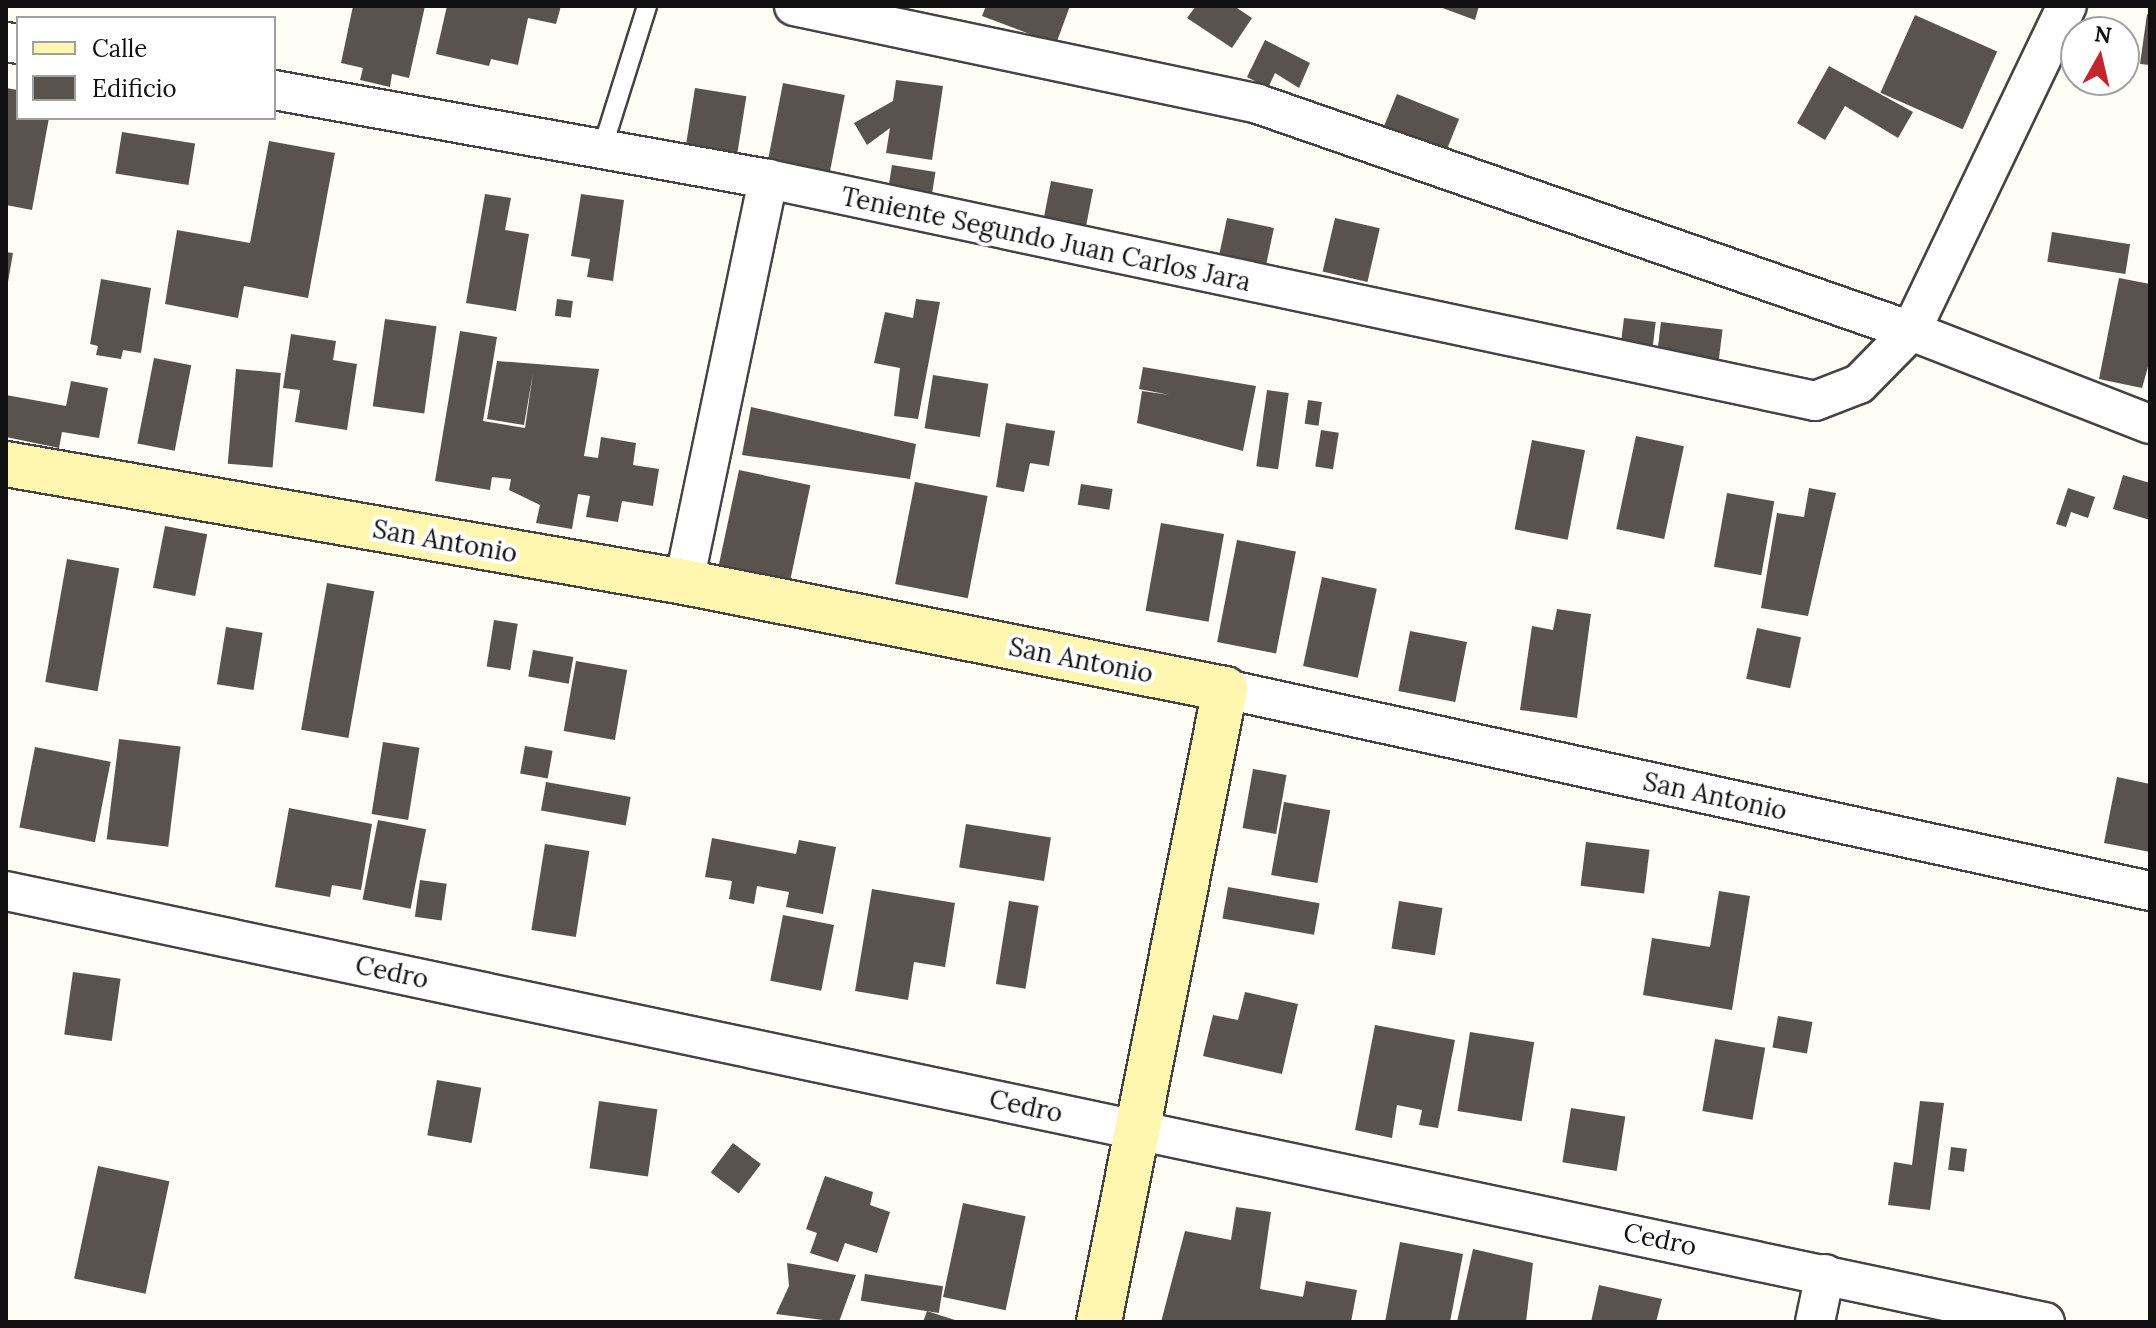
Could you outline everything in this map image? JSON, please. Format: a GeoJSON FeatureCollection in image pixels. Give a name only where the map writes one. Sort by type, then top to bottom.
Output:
{"type":"FeatureCollection","features":[{"type":"Feature","properties":{"kind":"street"},"geometry":{"type":"LineString","coordinates":[[794,6],[1258,104],[1911,331],[2150,424]]}},
{"type":"Feature","properties":{"kind":"street"},"geometry":{"type":"LineString","coordinates":[[1911,331],[2067,6]]}},
{"type":"Feature","properties":{"kind":"street","name":"Teniente Segundo Juan Carlos Jara"},"geometry":{"type":"LineString","coordinates":[[276,90],[768,179],[1815,401],[1859,384],[1911,331]]}},
{"type":"Feature","properties":{"kind":"street"},"geometry":{"type":"LineString","coordinates":[[684,582],[768,179]]}},
{"type":"Feature","properties":{"kind":"street","name":"San Antonio"},"geometry":{"type":"LineString","coordinates":[[6,464],[684,582],[1225,689],[2150,891]]}},
{"type":"Feature","properties":{"kind":"street"},"geometry":{"type":"LineString","coordinates":[[1099,1322],[1140,1130],[1225,689]]}},
{"type":"Feature","properties":{"kind":"street","name":"Cedro"},"geometry":{"type":"LineString","coordinates":[[6,891],[2045,1322]]}},
{"type":"Feature","properties":{"kind":"street"},"geometry":{"type":"LineString","coordinates":[[1815,1322],[1825,1274]]}},
{"type":"Feature","properties":{"kind":"lane"},"geometry":{"type":"LineString","coordinates":[[602,149],[647,6]]}},
{"type":"Feature","properties":{"kind":"building"},"geometry":{"type":"Polygon","coordinates":[[[353,6],[425,6],[409,78],[392,74],[390,87],[360,80],[363,68],[341,63],[353,6]]]}},
{"type":"Feature","properties":{"kind":"building"},"geometry":{"type":"Polygon","coordinates":[[[447,6],[561,6],[556,24],[528,18],[518,65],[491,59],[489,66],[436,54],[447,6]]]}},
{"type":"Feature","properties":{"kind":"building"},"geometry":{"type":"Polygon","coordinates":[[[986,6],[1070,6],[1056,44],[982,16],[986,6]]]}},
{"type":"Feature","properties":{"kind":"building"},"geometry":{"type":"Polygon","coordinates":[[[1196,6],[1234,6],[1252,18],[1232,48],[1187,18],[1196,6]]]}},
{"type":"Feature","properties":{"kind":"building"},"geometry":{"type":"Polygon","coordinates":[[[1437,6],[1479,6],[1475,20],[1437,6]]]}},
{"type":"Feature","properties":{"kind":"building"},"geometry":{"type":"Polygon","coordinates":[[[2147,14],[2150,15],[2150,65],[2140,64],[2147,14]]]}},
{"type":"Feature","properties":{"kind":"building"},"geometry":{"type":"Polygon","coordinates":[[[1915,15],[1997,52],[1963,129],[1880,93],[1915,15]]]}},
{"type":"Feature","properties":{"kind":"building"},"geometry":{"type":"Polygon","coordinates":[[[1265,40],[1310,63],[1299,88],[1275,73],[1268,88],[1247,77],[1265,40]]]}},
{"type":"Feature","properties":{"kind":"building"},"geometry":{"type":"Polygon","coordinates":[[[1829,66],[1913,112],[1898,138],[1845,106],[1825,140],[1797,123],[1829,66]]]}},
{"type":"Feature","properties":{"kind":"building"},"geometry":{"type":"Polygon","coordinates":[[[896,80],[943,86],[932,160],[886,153],[890,128],[867,145],[854,123],[893,101],[896,80]]]}},
{"type":"Feature","properties":{"kind":"building"},"geometry":{"type":"Polygon","coordinates":[[[783,83],[845,95],[830,174],[768,162],[783,83]]]}},
{"type":"Feature","properties":{"kind":"building"},"geometry":{"type":"Polygon","coordinates":[[[6,88],[16,90],[16,120],[49,120],[32,210],[6,205],[6,88]]]}},
{"type":"Feature","properties":{"kind":"building"},"geometry":{"type":"Polygon","coordinates":[[[695,88],[746,96],[737,156],[685,148],[695,88]]]}},
{"type":"Feature","properties":{"kind":"building"},"geometry":{"type":"Polygon","coordinates":[[[1397,94],[1459,119],[1444,157],[1382,132],[1397,94]]]}},
{"type":"Feature","properties":{"kind":"building"},"geometry":{"type":"Polygon","coordinates":[[[122,132],[195,144],[189,185],[115,173],[122,132]]]}},
{"type":"Feature","properties":{"kind":"building"},"geometry":{"type":"Polygon","coordinates":[[[269,141],[335,153],[308,298],[244,286],[238,318],[165,304],[177,230],[250,243],[269,141]]]}},
{"type":"Feature","properties":{"kind":"building"},"geometry":{"type":"Polygon","coordinates":[[[892,165],[935,172],[930,204],[887,198],[892,165]]]}},
{"type":"Feature","properties":{"kind":"building"},"geometry":{"type":"Polygon","coordinates":[[[1051,181],[1093,189],[1086,226],[1044,217],[1051,181]]]}},
{"type":"Feature","properties":{"kind":"building"},"geometry":{"type":"Polygon","coordinates":[[[485,194],[511,198],[505,230],[529,234],[516,311],[466,303],[485,194]]]}},
{"type":"Feature","properties":{"kind":"building"},"geometry":{"type":"Polygon","coordinates":[[[581,194],[624,200],[613,281],[587,277],[590,259],[571,256],[581,194]]]}},
{"type":"Feature","properties":{"kind":"building"},"geometry":{"type":"Polygon","coordinates":[[[1227,218],[1274,228],[1265,272],[1218,262],[1227,218]]]}},
{"type":"Feature","properties":{"kind":"building"},"geometry":{"type":"Polygon","coordinates":[[[1335,218],[1380,228],[1367,282],[1323,272],[1335,218]]]}},
{"type":"Feature","properties":{"kind":"building"},"geometry":{"type":"Polygon","coordinates":[[[2052,232],[2130,244],[2125,274],[2047,262],[2052,232]]]}},
{"type":"Feature","properties":{"kind":"building"},"geometry":{"type":"Polygon","coordinates":[[[6,252],[13,253],[8,282],[6,282],[6,252]]]}},
{"type":"Feature","properties":{"kind":"building"},"geometry":{"type":"Polygon","coordinates":[[[2119,278],[2150,284],[2150,360],[2142,388],[2099,379],[2119,278]]]}},
{"type":"Feature","properties":{"kind":"building"},"geometry":{"type":"Polygon","coordinates":[[[101,279],[151,288],[141,353],[123,350],[121,359],[96,355],[98,346],[90,344],[101,279]]]}},
{"type":"Feature","properties":{"kind":"building"},"geometry":{"type":"Polygon","coordinates":[[[557,299],[573,301],[571,318],[555,316],[557,299]]]}},
{"type":"Feature","properties":{"kind":"building"},"geometry":{"type":"Polygon","coordinates":[[[916,299],[940,302],[918,419],[894,416],[900,368],[874,363],[885,312],[913,318],[916,299]]]}},
{"type":"Feature","properties":{"kind":"building"},"geometry":{"type":"Polygon","coordinates":[[[1624,318],[1656,322],[1652,350],[1621,346],[1624,318]]]}},
{"type":"Feature","properties":{"kind":"building"},"geometry":{"type":"Polygon","coordinates":[[[385,319],[436,326],[424,413],[373,406],[385,319]]]}},
{"type":"Feature","properties":{"kind":"building"},"geometry":{"type":"Polygon","coordinates":[[[1661,322],[1723,330],[1719,360],[1657,353],[1661,322]]]}},
{"type":"Feature","properties":{"kind":"building"},"geometry":{"type":"Polygon","coordinates":[[[460,331],[497,337],[483,421],[525,428],[533,373],[524,425],[487,419],[497,361],[599,369],[584,456],[598,458],[601,437],[636,443],[633,465],[659,469],[653,506],[622,501],[618,522],[586,517],[590,496],[578,494],[572,529],[536,523],[540,505],[509,490],[511,479],[492,477],[490,490],[435,481],[460,331]]]}},
{"type":"Feature","properties":{"kind":"building"},"geometry":{"type":"Polygon","coordinates":[[[291,334],[336,341],[333,360],[357,364],[347,430],[295,422],[300,390],[283,388],[291,334]]]}},
{"type":"Feature","properties":{"kind":"building"},"geometry":{"type":"Polygon","coordinates":[[[154,358],[191,365],[175,451],[137,443],[154,358]]]}},
{"type":"Feature","properties":{"kind":"building"},"geometry":{"type":"Polygon","coordinates":[[[1143,367],[1256,386],[1243,451],[1137,423],[1142,391],[1170,395],[1139,389],[1143,367]]]}},
{"type":"Feature","properties":{"kind":"building"},"geometry":{"type":"Polygon","coordinates":[[[236,369],[281,373],[273,468],[228,464],[236,369]]]}},
{"type":"Feature","properties":{"kind":"building"},"geometry":{"type":"Polygon","coordinates":[[[933,375],[988,384],[980,437],[925,428],[933,375]]]}},
{"type":"Feature","properties":{"kind":"building"},"geometry":{"type":"Polygon","coordinates":[[[71,381],[108,388],[99,438],[62,432],[59,448],[6,437],[6,395],[66,406],[71,381]]]}},
{"type":"Feature","properties":{"kind":"building"},"geometry":{"type":"Polygon","coordinates":[[[1267,390],[1289,393],[1278,469],[1256,466],[1267,390]]]}},
{"type":"Feature","properties":{"kind":"building"},"geometry":{"type":"Polygon","coordinates":[[[1308,400],[1322,402],[1319,426],[1305,424],[1308,400]]]}},
{"type":"Feature","properties":{"kind":"building"},"geometry":{"type":"Polygon","coordinates":[[[751,407],[916,444],[910,479],[742,455],[751,407]]]}},
{"type":"Feature","properties":{"kind":"building"},"geometry":{"type":"Polygon","coordinates":[[[1006,423],[1055,431],[1049,466],[1030,463],[1024,492],[996,487],[1006,423]]]}},
{"type":"Feature","properties":{"kind":"building"},"geometry":{"type":"Polygon","coordinates":[[[1321,430],[1339,433],[1333,469],[1315,467],[1321,430]]]}},
{"type":"Feature","properties":{"kind":"building"},"geometry":{"type":"Polygon","coordinates":[[[1636,436],[1684,446],[1664,539],[1616,529],[1636,436]]]}},
{"type":"Feature","properties":{"kind":"building"},"geometry":{"type":"Polygon","coordinates":[[[1532,440],[1585,450],[1568,540],[1515,529],[1532,440]]]}},
{"type":"Feature","properties":{"kind":"building"},"geometry":{"type":"Polygon","coordinates":[[[739,470],[810,485],[789,584],[718,569],[739,470]]]}},
{"type":"Feature","properties":{"kind":"building"},"geometry":{"type":"Polygon","coordinates":[[[2123,475],[2150,483],[2150,520],[2113,509],[2123,475]]]}},
{"type":"Feature","properties":{"kind":"building"},"geometry":{"type":"Polygon","coordinates":[[[915,482],[988,496],[968,598],[895,584],[915,482]]]}},
{"type":"Feature","properties":{"kind":"building"},"geometry":{"type":"Polygon","coordinates":[[[1081,484],[1113,489],[1109,510],[1078,505],[1081,484]]]}},
{"type":"Feature","properties":{"kind":"building"},"geometry":{"type":"Polygon","coordinates":[[[1809,488],[1836,493],[1808,616],[1761,608],[1777,513],[1804,517],[1809,488]]]}},
{"type":"Feature","properties":{"kind":"building"},"geometry":{"type":"Polygon","coordinates":[[[2068,488],[2095,497],[2088,518],[2071,512],[2066,527],[2056,524],[2068,488]]]}},
{"type":"Feature","properties":{"kind":"building"},"geometry":{"type":"Polygon","coordinates":[[[1727,493],[1774,501],[1761,575],[1714,567],[1727,493]]]}},
{"type":"Feature","properties":{"kind":"building"},"geometry":{"type":"Polygon","coordinates":[[[1161,523],[1224,534],[1209,622],[1146,611],[1161,523]]]}},
{"type":"Feature","properties":{"kind":"building"},"geometry":{"type":"Polygon","coordinates":[[[165,526],[207,534],[195,596],[153,588],[165,526]]]}},
{"type":"Feature","properties":{"kind":"building"},"geometry":{"type":"Polygon","coordinates":[[[1237,540],[1296,551],[1276,654],[1217,642],[1237,540]]]}},
{"type":"Feature","properties":{"kind":"building"},"geometry":{"type":"Polygon","coordinates":[[[67,559],[119,568],[97,691],[45,682],[67,559]]]}},
{"type":"Feature","properties":{"kind":"building"},"geometry":{"type":"Polygon","coordinates":[[[1322,577],[1377,589],[1358,678],[1303,666],[1322,577]]]}},
{"type":"Feature","properties":{"kind":"building"},"geometry":{"type":"Polygon","coordinates":[[[327,583],[374,591],[348,738],[301,730],[327,583]]]}},
{"type":"Feature","properties":{"kind":"building"},"geometry":{"type":"Polygon","coordinates":[[[1557,609],[1591,614],[1577,718],[1520,710],[1532,626],[1553,630],[1557,609]]]}},
{"type":"Feature","properties":{"kind":"building"},"geometry":{"type":"Polygon","coordinates":[[[494,620],[518,624],[510,670],[487,666],[494,620]]]}},
{"type":"Feature","properties":{"kind":"building"},"geometry":{"type":"Polygon","coordinates":[[[226,627],[263,633],[253,690],[217,684],[226,627]]]}},
{"type":"Feature","properties":{"kind":"building"},"geometry":{"type":"Polygon","coordinates":[[[1757,628],[1801,637],[1790,688],[1746,679],[1757,628]]]}},
{"type":"Feature","properties":{"kind":"building"},"geometry":{"type":"Polygon","coordinates":[[[1410,631],[1467,642],[1455,702],[1398,691],[1410,631]]]}},
{"type":"Feature","properties":{"kind":"building"},"geometry":{"type":"Polygon","coordinates":[[[533,650],[573,657],[569,684],[528,677],[533,650]]]}},
{"type":"Feature","properties":{"kind":"building"},"geometry":{"type":"Polygon","coordinates":[[[576,661],[627,670],[615,740],[564,731],[576,661]]]}},
{"type":"Feature","properties":{"kind":"building"},"geometry":{"type":"Polygon","coordinates":[[[119,739],[181,747],[168,847],[107,839],[119,739]]]}},
{"type":"Feature","properties":{"kind":"building"},"geometry":{"type":"Polygon","coordinates":[[[383,742],[420,748],[408,820],[372,814],[383,742]]]}},
{"type":"Feature","properties":{"kind":"building"},"geometry":{"type":"Polygon","coordinates":[[[525,746],[553,751],[548,778],[520,774],[525,746]]]}},
{"type":"Feature","properties":{"kind":"building"},"geometry":{"type":"Polygon","coordinates":[[[35,747],[111,762],[95,842],[19,827],[35,747]]]}},
{"type":"Feature","properties":{"kind":"building"},"geometry":{"type":"Polygon","coordinates":[[[1253,769],[1286,775],[1276,834],[1243,828],[1253,769]]]}},
{"type":"Feature","properties":{"kind":"building"},"geometry":{"type":"Polygon","coordinates":[[[2117,777],[2150,784],[2150,852],[2104,843],[2117,777]]]}},
{"type":"Feature","properties":{"kind":"building"},"geometry":{"type":"Polygon","coordinates":[[[546,782],[631,797],[626,825],[541,811],[546,782]]]}},
{"type":"Feature","properties":{"kind":"building"},"geometry":{"type":"Polygon","coordinates":[[[1284,802],[1330,810],[1317,883],[1271,875],[1284,802]]]}},
{"type":"Feature","properties":{"kind":"building"},"geometry":{"type":"Polygon","coordinates":[[[289,808],[372,824],[361,890],[332,885],[330,897],[275,887],[289,808]]]}},
{"type":"Feature","properties":{"kind":"building"},"geometry":{"type":"Polygon","coordinates":[[[378,820],[426,829],[411,909],[363,900],[378,820]]]}},
{"type":"Feature","properties":{"kind":"building"},"geometry":{"type":"Polygon","coordinates":[[[966,824],[1051,837],[1044,881],[959,867],[966,824]]]}},
{"type":"Feature","properties":{"kind":"building"},"geometry":{"type":"Polygon","coordinates":[[[712,838],[796,854],[799,840],[836,847],[823,914],[786,907],[789,892],[757,886],[754,904],[729,899],[732,881],[705,877],[712,838]]]}},
{"type":"Feature","properties":{"kind":"building"},"geometry":{"type":"Polygon","coordinates":[[[1586,842],[1650,850],[1644,893],[1581,886],[1586,842]]]}},
{"type":"Feature","properties":{"kind":"building"},"geometry":{"type":"Polygon","coordinates":[[[545,844],[589,851],[576,937],[531,930],[545,844]]]}},
{"type":"Feature","properties":{"kind":"building"},"geometry":{"type":"Polygon","coordinates":[[[420,880],[447,884],[442,920],[415,917],[420,880]]]}},
{"type":"Feature","properties":{"kind":"building"},"geometry":{"type":"Polygon","coordinates":[[[1228,887],[1320,903],[1314,935],[1222,919],[1228,887]]]}},
{"type":"Feature","properties":{"kind":"building"},"geometry":{"type":"Polygon","coordinates":[[[872,889],[955,903],[945,967],[914,962],[908,1000],[855,991],[872,889]]]}},
{"type":"Feature","properties":{"kind":"building"},"geometry":{"type":"Polygon","coordinates":[[[1719,891],[1750,896],[1732,1010],[1643,995],[1652,938],[1710,947],[1719,891]]]}},
{"type":"Feature","properties":{"kind":"building"},"geometry":{"type":"Polygon","coordinates":[[[1009,901],[1039,906],[1025,989],[996,984],[1009,901]]]}},
{"type":"Feature","properties":{"kind":"building"},"geometry":{"type":"Polygon","coordinates":[[[1399,901],[1442,908],[1435,955],[1391,948],[1399,901]]]}},
{"type":"Feature","properties":{"kind":"building"},"geometry":{"type":"Polygon","coordinates":[[[783,915],[834,925],[821,991],[770,981],[783,915]]]}},
{"type":"Feature","properties":{"kind":"building"},"geometry":{"type":"Polygon","coordinates":[[[73,972],[121,979],[112,1041],[64,1034],[73,972]]]}},
{"type":"Feature","properties":{"kind":"building"},"geometry":{"type":"Polygon","coordinates":[[[1245,992],[1298,1004],[1282,1074],[1203,1056],[1213,1015],[1238,1020],[1245,992]]]}},
{"type":"Feature","properties":{"kind":"building"},"geometry":{"type":"Polygon","coordinates":[[[1778,1016],[1812,1022],[1807,1054],[1772,1048],[1778,1016]]]}},
{"type":"Feature","properties":{"kind":"building"},"geometry":{"type":"Polygon","coordinates":[[[1375,1025],[1455,1040],[1438,1128],[1419,1125],[1422,1110],[1397,1105],[1392,1138],[1355,1130],[1375,1025]]]}},
{"type":"Feature","properties":{"kind":"building"},"geometry":{"type":"Polygon","coordinates":[[[1470,1032],[1534,1042],[1522,1121],[1457,1111],[1470,1032]]]}},
{"type":"Feature","properties":{"kind":"building"},"geometry":{"type":"Polygon","coordinates":[[[1715,1039],[1765,1048],[1753,1120],[1702,1111],[1715,1039]]]}},
{"type":"Feature","properties":{"kind":"building"},"geometry":{"type":"Polygon","coordinates":[[[437,1080],[481,1088],[472,1143],[427,1135],[437,1080]]]}},
{"type":"Feature","properties":{"kind":"building"},"geometry":{"type":"Polygon","coordinates":[[[599,1101],[657,1109],[648,1177],[590,1168],[599,1101]]]}},
{"type":"Feature","properties":{"kind":"building"},"geometry":{"type":"Polygon","coordinates":[[[1920,1101],[1944,1103],[1930,1210],[1888,1205],[1894,1162],[1912,1165],[1920,1101]]]}},
{"type":"Feature","properties":{"kind":"building"},"geometry":{"type":"Polygon","coordinates":[[[1571,1108],[1625,1117],[1617,1171],[1562,1162],[1571,1108]]]}},
{"type":"Feature","properties":{"kind":"building"},"geometry":{"type":"Polygon","coordinates":[[[733,1143],[761,1164],[739,1194],[711,1173],[733,1143]]]}},
{"type":"Feature","properties":{"kind":"building"},"geometry":{"type":"Polygon","coordinates":[[[1951,1147],[1967,1149],[1964,1172],[1948,1170],[1951,1147]]]}},
{"type":"Feature","properties":{"kind":"building"},"geometry":{"type":"Polygon","coordinates":[[[98,1166],[169,1181],[145,1294],[74,1278],[98,1166]]]}},
{"type":"Feature","properties":{"kind":"building"},"geometry":{"type":"Polygon","coordinates":[[[825,1176],[873,1192],[870,1205],[890,1212],[877,1253],[845,1243],[838,1262],[810,1253],[817,1233],[806,1229],[825,1176]]]}},
{"type":"Feature","properties":{"kind":"building"},"geometry":{"type":"Polygon","coordinates":[[[963,1203],[1026,1216],[1006,1310],[943,1297],[963,1203]]]}},
{"type":"Feature","properties":{"kind":"building"},"geometry":{"type":"Polygon","coordinates":[[[1236,1207],[1271,1212],[1260,1289],[1303,1297],[1306,1281],[1357,1290],[1351,1322],[1161,1322],[1185,1231],[1231,1240],[1236,1207]]]}},
{"type":"Feature","properties":{"kind":"building"},"geometry":{"type":"Polygon","coordinates":[[[1400,1242],[1463,1254],[1450,1322],[1385,1322],[1400,1242]]]}},
{"type":"Feature","properties":{"kind":"building"},"geometry":{"type":"Polygon","coordinates":[[[1473,1249],[1533,1263],[1526,1322],[1457,1322],[1473,1249]]]}},
{"type":"Feature","properties":{"kind":"building"},"geometry":{"type":"Polygon","coordinates":[[[787,1263],[856,1275],[839,1322],[776,1314],[789,1286],[787,1263]]]}},
{"type":"Feature","properties":{"kind":"building"},"geometry":{"type":"Polygon","coordinates":[[[865,1274],[943,1286],[939,1313],[861,1301],[865,1274]]]}},
{"type":"Feature","properties":{"kind":"building"},"geometry":{"type":"Polygon","coordinates":[[[1599,1285],[1662,1299],[1656,1322],[1591,1322],[1599,1285]]]}},
{"type":"Feature","properties":{"kind":"building"},"geometry":{"type":"Polygon","coordinates":[[[927,1311],[958,1321],[958,1322],[923,1322],[927,1311]]]}}]}
